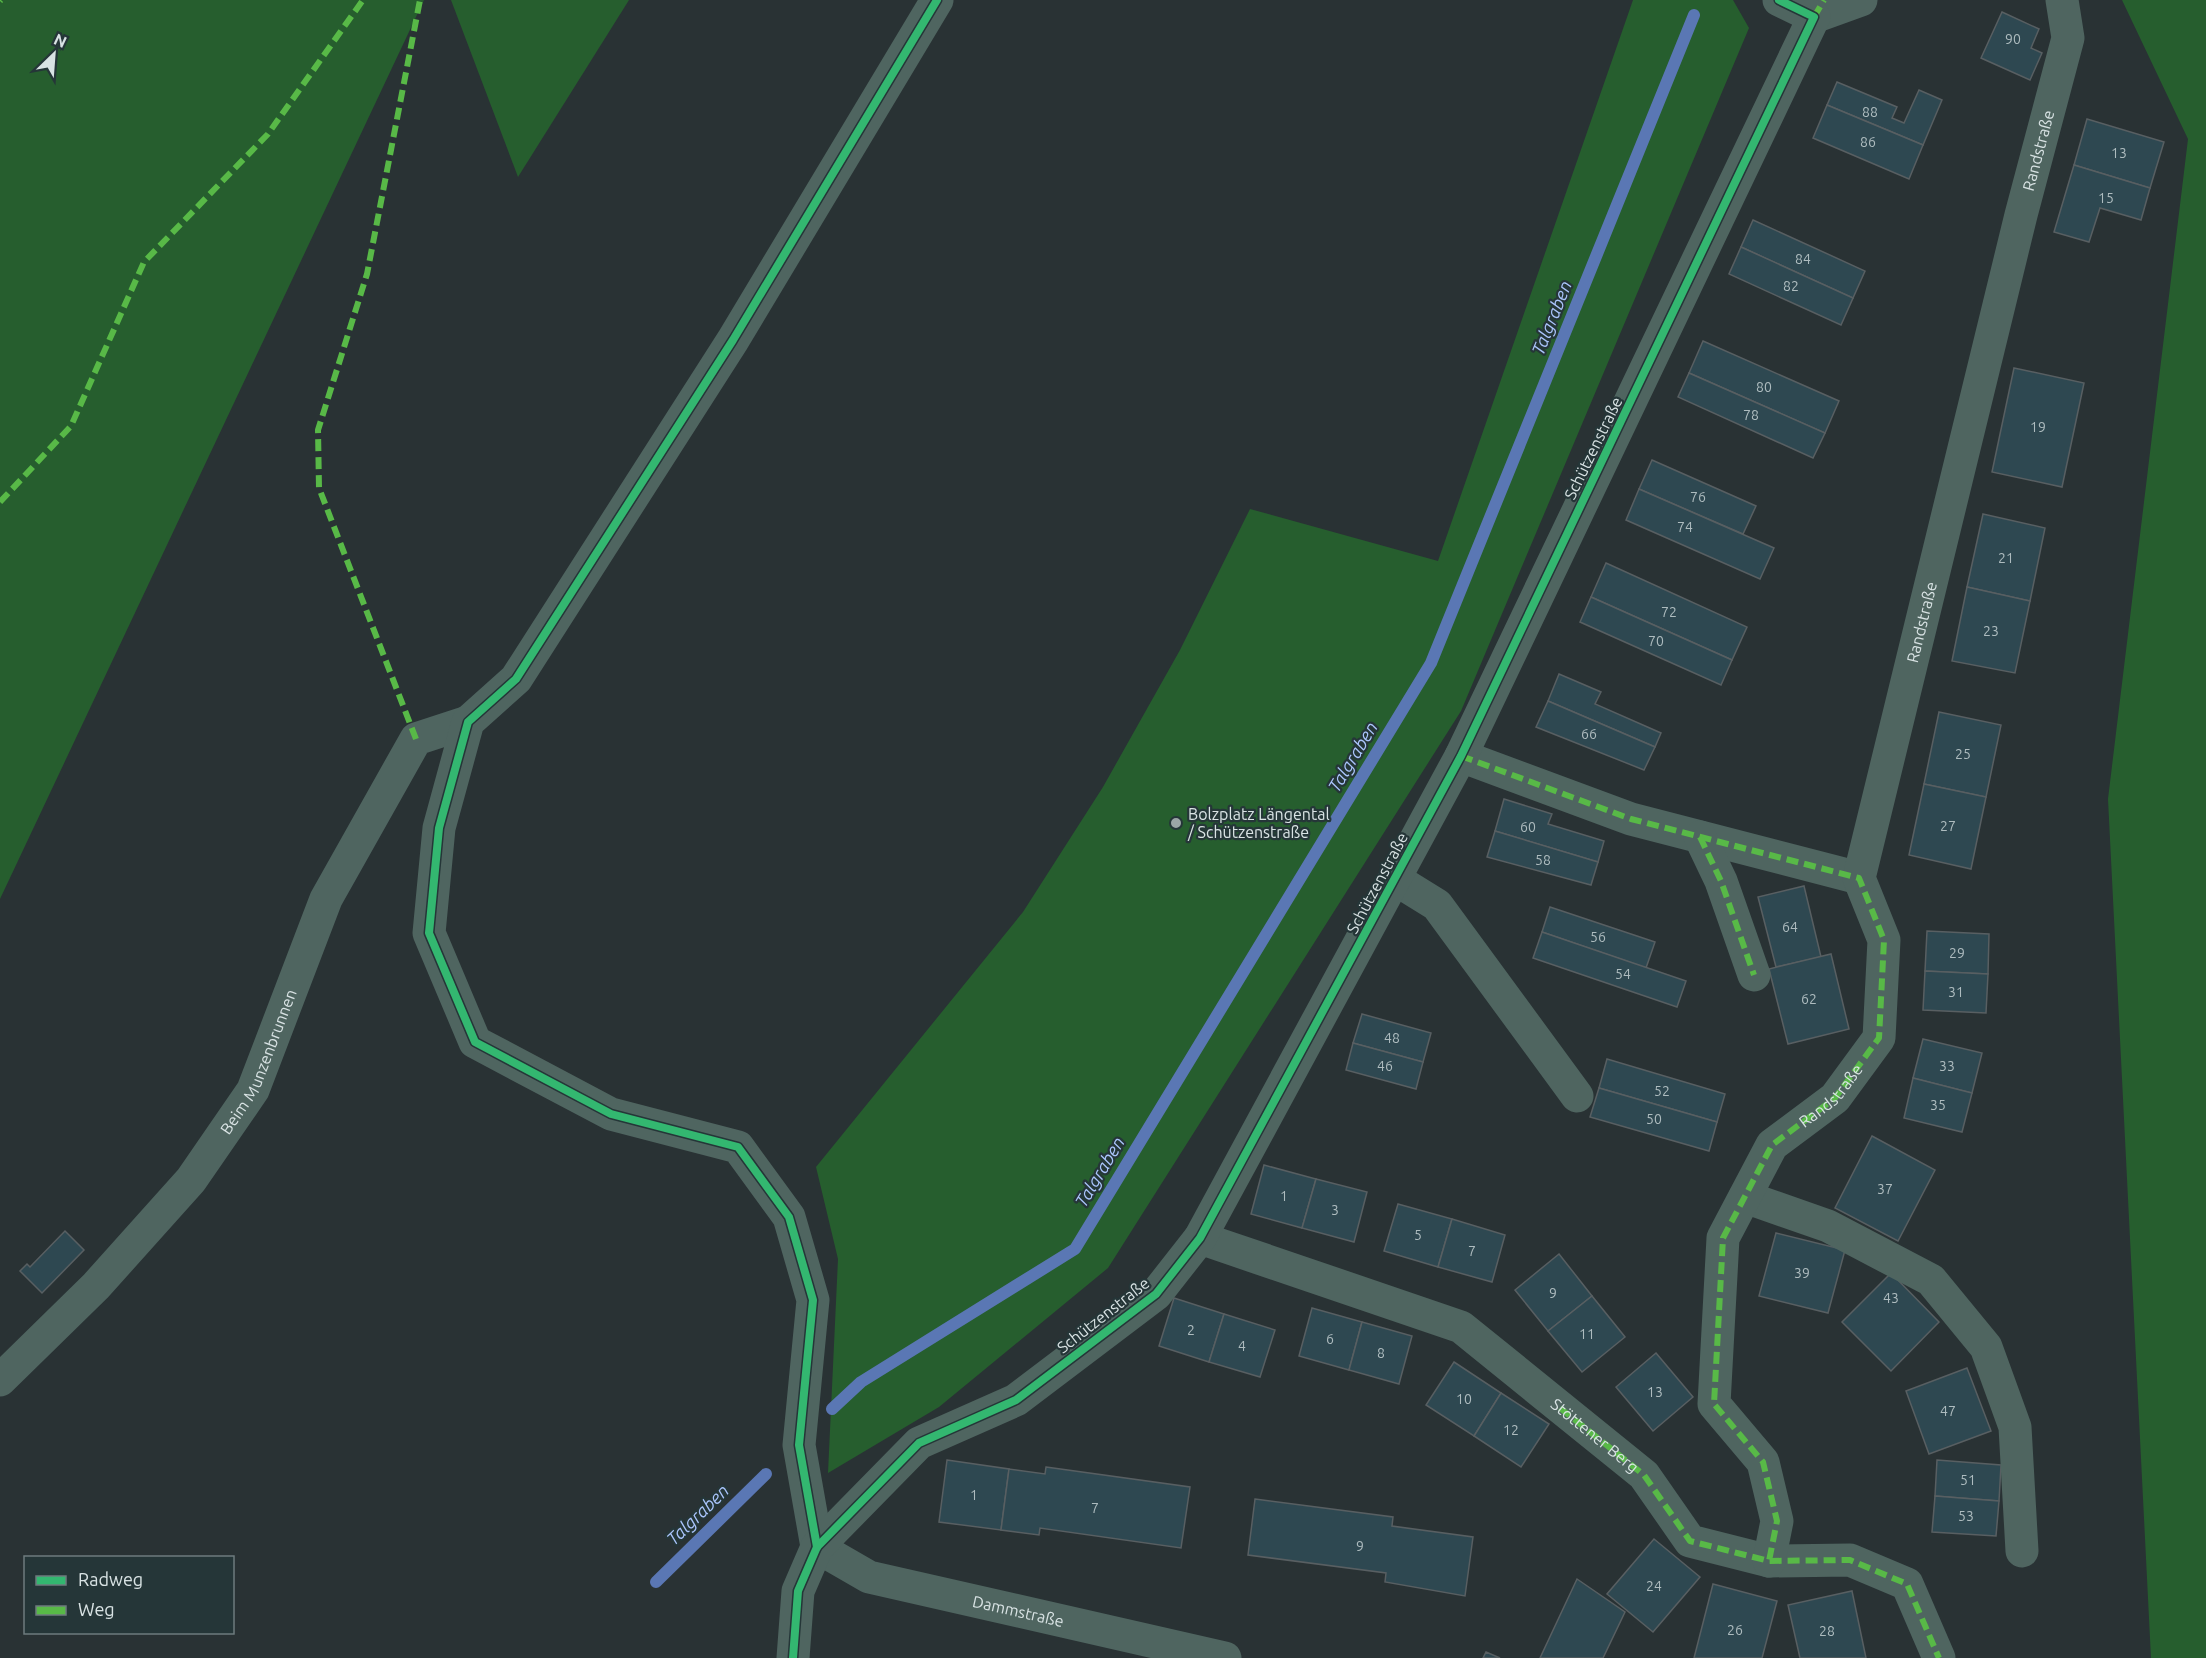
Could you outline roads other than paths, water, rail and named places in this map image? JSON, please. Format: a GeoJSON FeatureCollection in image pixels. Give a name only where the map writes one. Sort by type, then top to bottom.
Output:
{"type":"FeatureCollection","features":[{"type":"Feature","properties":{"kind":"street"},"geometry":{"type":"LineString","coordinates":[[817,1547],[799,1445],[813,1300],[789,1217],[738,1148],[611,1114],[475,1042],[429,933],[439,828],[468,722],[516,679],[523,669],[733,339],[937,0]]}},
{"type":"Feature","properties":{"kind":"street"},"geometry":{"type":"LineString","coordinates":[[1779,0],[1814,16],[1861,0]]}},
{"type":"Feature","properties":{"kind":"street","name":"Randstraße"},"geometry":{"type":"LineString","coordinates":[[1769,1561],[1778,1521],[1763,1462],[1714,1404],[1723,1238],[1772,1145],[1835,1098],[1879,1038],[1884,940],[1859,878],[2020,215],[2068,38],[2062,0]]}},
{"type":"Feature","properties":{"kind":"street","name":"Schützenstraße"},"geometry":{"type":"LineString","coordinates":[[793,1658],[798,1591],[817,1547],[919,1443],[1017,1400],[1156,1294],[1200,1238],[1461,756],[1814,16]]}},
{"type":"Feature","properties":{"kind":"street","name":"Beim Munzenbrunnen"},"geometry":{"type":"LineString","coordinates":[[0,1380],[96,1286],[191,1180],[253,1090],[326,899],[416,739],[468,722]]}},
{"type":"Feature","properties":{"kind":"street"},"geometry":{"type":"LineString","coordinates":[[1461,756],[1631,819],[1859,878]]}},
{"type":"Feature","properties":{"kind":"street"},"geometry":{"type":"LineString","coordinates":[[1700,837],[1721,881],[1754,975]]}},
{"type":"Feature","properties":{"kind":"street","name":"Schützenstraße"},"geometry":{"type":"LineString","coordinates":[[1395,879],[1437,905],[1577,1096]]}},
{"type":"Feature","properties":{"kind":"street"},"geometry":{"type":"LineString","coordinates":[[1745,1197],[1828,1226],[1931,1280],[1986,1347],[2015,1427],[2022,1551]]}},
{"type":"Feature","properties":{"kind":"street","name":"Stöttener Berg"},"geometry":{"type":"LineString","coordinates":[[1200,1238],[1461,1327],[1644,1475],[1690,1541],[1769,1561],[1850,1560],[1907,1584],[1939,1658]]}},
{"type":"Feature","properties":{"kind":"street","name":"Dammstraße"},"geometry":{"type":"LineString","coordinates":[[817,1547],[869,1577],[1225,1658]]}},
{"type":"Feature","properties":{"kind":"waterway","name":"Talgraben"},"geometry":{"type":"LineString","coordinates":[[832,1409],[861,1382],[1075,1249],[1431,663],[1694,15]]}},
{"type":"Feature","properties":{"kind":"waterway","name":"Talgraben"},"geometry":{"type":"LineString","coordinates":[[656,1582],[766,1474]]}},
{"type":"Feature","properties":{"kind":"place","name":"Bolzplatz Längental / Schützenstraße"},"geometry":{"type":"Point","coordinates":[1176,823]}}]}
